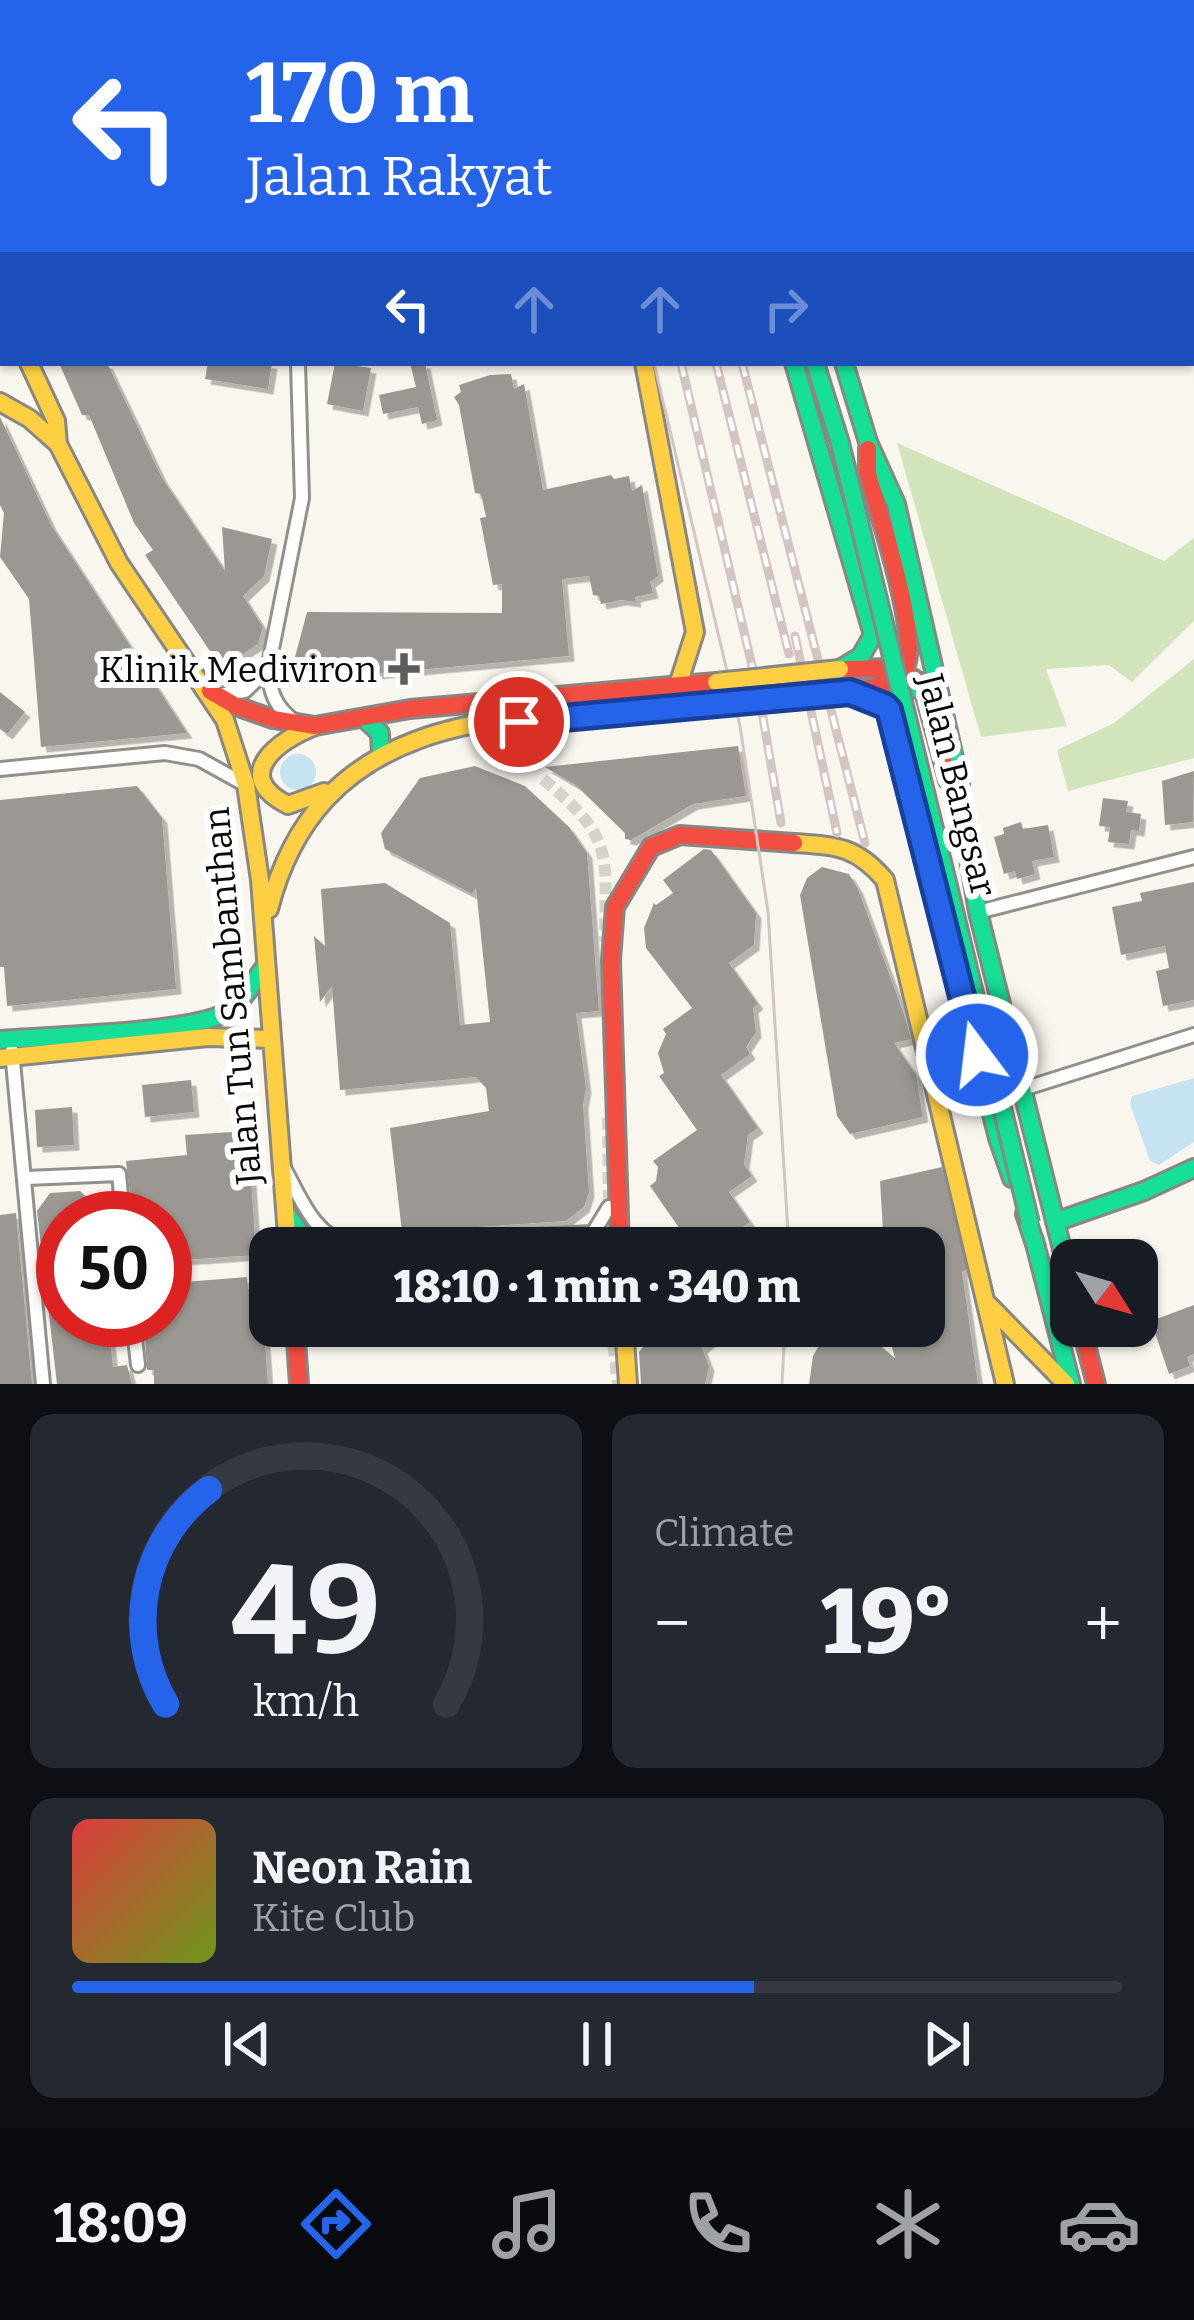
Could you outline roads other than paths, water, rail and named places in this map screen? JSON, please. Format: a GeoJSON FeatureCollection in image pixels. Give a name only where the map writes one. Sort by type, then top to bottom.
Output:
{"type":"FeatureCollection","features":[{"type":"Feature","properties":{"kind":"main road","name":"Jalan Tun Sambanthan"},"geometry":{"type":"LineString","coordinates":[[30,366],[56,421],[58,444],[119,563],[225,720],[246,785],[260,880],[286,1227]]}},
{"type":"Feature","properties":{"kind":"main road"},"geometry":{"type":"LineString","coordinates":[[645,366],[695,632],[678,685]]}},
{"type":"Feature","properties":{"kind":"main road"},"geometry":{"type":"LineString","coordinates":[[795,366],[873,635],[881,643],[894,642],[908,624]]}},
{"type":"Feature","properties":{"kind":"main road","name":"Jalan Bangsar"},"geometry":{"type":"LineString","coordinates":[[816,366],[840,442],[1036,1247]]}},
{"type":"Feature","properties":{"kind":"main road","name":"Jalan Bangsar"},"geometry":{"type":"LineString","coordinates":[[845,366],[868,442],[896,504],[948,726],[958,795]]}},
{"type":"Feature","properties":{"kind":"main road"},"geometry":{"type":"LineString","coordinates":[[0,402],[30,419],[58,444]]}},
{"type":"Feature","properties":{"kind":"main road"},"geometry":{"type":"LineString","coordinates":[[306,725],[272,749],[261,768],[264,788],[288,805],[312,798],[381,754],[417,738],[479,725],[722,706],[885,685],[905,668],[911,648],[868,474],[868,442]]}},
{"type":"Feature","properties":{"kind":"main road"},"geometry":{"type":"LineString","coordinates":[[844,669],[866,652],[873,635]]}},
{"type":"Feature","properties":{"kind":"main road"},"geometry":{"type":"LineString","coordinates":[[200,684],[236,706],[306,725],[410,709],[844,669],[905,668],[922,684],[950,787],[958,795],[978,912],[1059,1239]]}},
{"type":"Feature","properties":{"kind":"main road"},"geometry":{"type":"LineString","coordinates":[[889,710],[903,690],[925,692]]}},
{"type":"Feature","properties":{"kind":"main road"},"geometry":{"type":"LineString","coordinates":[[848,693],[877,701],[889,710],[998,1138],[1036,1247],[1069,1384]]}},
{"type":"Feature","properties":{"kind":"main road"},"geometry":{"type":"LineString","coordinates":[[364,718],[380,733],[381,754]]}},
{"type":"Feature","properties":{"kind":"main road"},"geometry":{"type":"LineString","coordinates":[[262,945],[274,883],[288,847],[339,783]]}},
{"type":"Feature","properties":{"kind":"main road"},"geometry":{"type":"LineString","coordinates":[[614,1227],[611,960],[615,907],[632,873],[651,848],[680,835],[825,843],[855,851],[885,880],[1005,1384]]}},
{"type":"Feature","properties":{"kind":"main road"},"geometry":{"type":"LineString","coordinates":[[6,1048],[218,1017],[234,1008],[264,968]]}},
{"type":"Feature","properties":{"kind":"main road"},"geometry":{"type":"LineString","coordinates":[[6,1048],[208,1037],[270,1039]]}},
{"type":"Feature","properties":{"kind":"main road"},"geometry":{"type":"LineString","coordinates":[[1055,1222],[1194,1168]]}},
{"type":"Feature","properties":{"kind":"main road"},"geometry":{"type":"LineString","coordinates":[[285,1211],[296,1227]]}},
{"type":"Feature","properties":{"kind":"main road"},"geometry":{"type":"LineString","coordinates":[[989,1305],[1069,1384]]}},
{"type":"Feature","properties":{"kind":"main road"},"geometry":{"type":"LineString","coordinates":[[298,1347],[299,1384]]}},
{"type":"Feature","properties":{"kind":"main road"},"geometry":{"type":"LineString","coordinates":[[625,1347],[628,1384]]}},
{"type":"Feature","properties":{"kind":"main road"},"geometry":{"type":"LineString","coordinates":[[1086,1347],[1096,1384]]}},
{"type":"Feature","properties":{"kind":"street"},"geometry":{"type":"LineString","coordinates":[[298,366],[302,498],[268,669],[270,691],[282,712],[306,725]]}},
{"type":"Feature","properties":{"kind":"street"},"geometry":{"type":"LineString","coordinates":[[217,695],[245,691],[268,669]]}},
{"type":"Feature","properties":{"kind":"street"},"geometry":{"type":"LineString","coordinates":[[0,769],[165,753],[199,760],[246,785]]}},
{"type":"Feature","properties":{"kind":"street"},"geometry":{"type":"LineString","coordinates":[[978,912],[1194,857]]}},
{"type":"Feature","properties":{"kind":"street"},"geometry":{"type":"LineString","coordinates":[[1020,1090],[1194,1036]]}},
{"type":"Feature","properties":{"kind":"street"},"geometry":{"type":"LineString","coordinates":[[6,1048],[27,1178],[43,1384]]}},
{"type":"Feature","properties":{"kind":"street"},"geometry":{"type":"LineString","coordinates":[[280,1162],[315,1223],[327,1235],[352,1245],[593,1233],[615,1210]]}},
{"type":"Feature","properties":{"kind":"street"},"geometry":{"type":"LineString","coordinates":[[27,1178],[118,1174],[120,1191]]}},
{"type":"Feature","properties":{"kind":"street"},"geometry":{"type":"LineString","coordinates":[[136,1347],[138,1365]]}},
{"type":"Feature","properties":{"kind":"water"},"geometry":{"type":"Polygon","coordinates":[[[298,754],[311,759],[316,772],[311,785],[298,790],[285,785],[280,772],[285,759],[298,754]]]}},
{"type":"Feature","properties":{"kind":"water"},"geometry":{"type":"Polygon","coordinates":[[[1194,1078],[1194,1142],[1159,1165],[1150,1161],[1130,1104],[1132,1096],[1194,1078]]]}},
{"type":"Feature","properties":{"kind":"tunnel"},"geometry":{"type":"LineString","coordinates":[[543,779],[595,834],[605,867],[605,942]]}},
{"type":"Feature","properties":{"kind":"tunnel"},"geometry":{"type":"LineString","coordinates":[[608,1118],[609,1207]]}},
{"type":"Feature","properties":{"kind":"tunnel"},"geometry":{"type":"LineString","coordinates":[[614,1347],[618,1384]]}},
{"type":"Feature","properties":{"kind":"tram line"},"geometry":{"type":"LineString","coordinates":[[655,366],[740,726],[768,912],[788,1227]]}},
{"type":"Feature","properties":{"kind":"tram line"},"geometry":{"type":"LineString","coordinates":[[782,1384],[784,1347]]}},
{"type":"Feature","properties":{"kind":"railway"},"geometry":{"type":"LineString","coordinates":[[682,366],[760,700],[781,823]]}},
{"type":"Feature","properties":{"kind":"railway"},"geometry":{"type":"LineString","coordinates":[[717,366],[789,654]]}},
{"type":"Feature","properties":{"kind":"railway"},"geometry":{"type":"LineString","coordinates":[[743,366],[865,843]]}},
{"type":"Feature","properties":{"kind":"railway"},"geometry":{"type":"LineString","coordinates":[[795,636],[837,833]]}},
{"type":"Feature","properties":{"kind":"place","name":"Klinik Mediviron"},"geometry":{"type":"Point","coordinates":[404,669]}}]}
